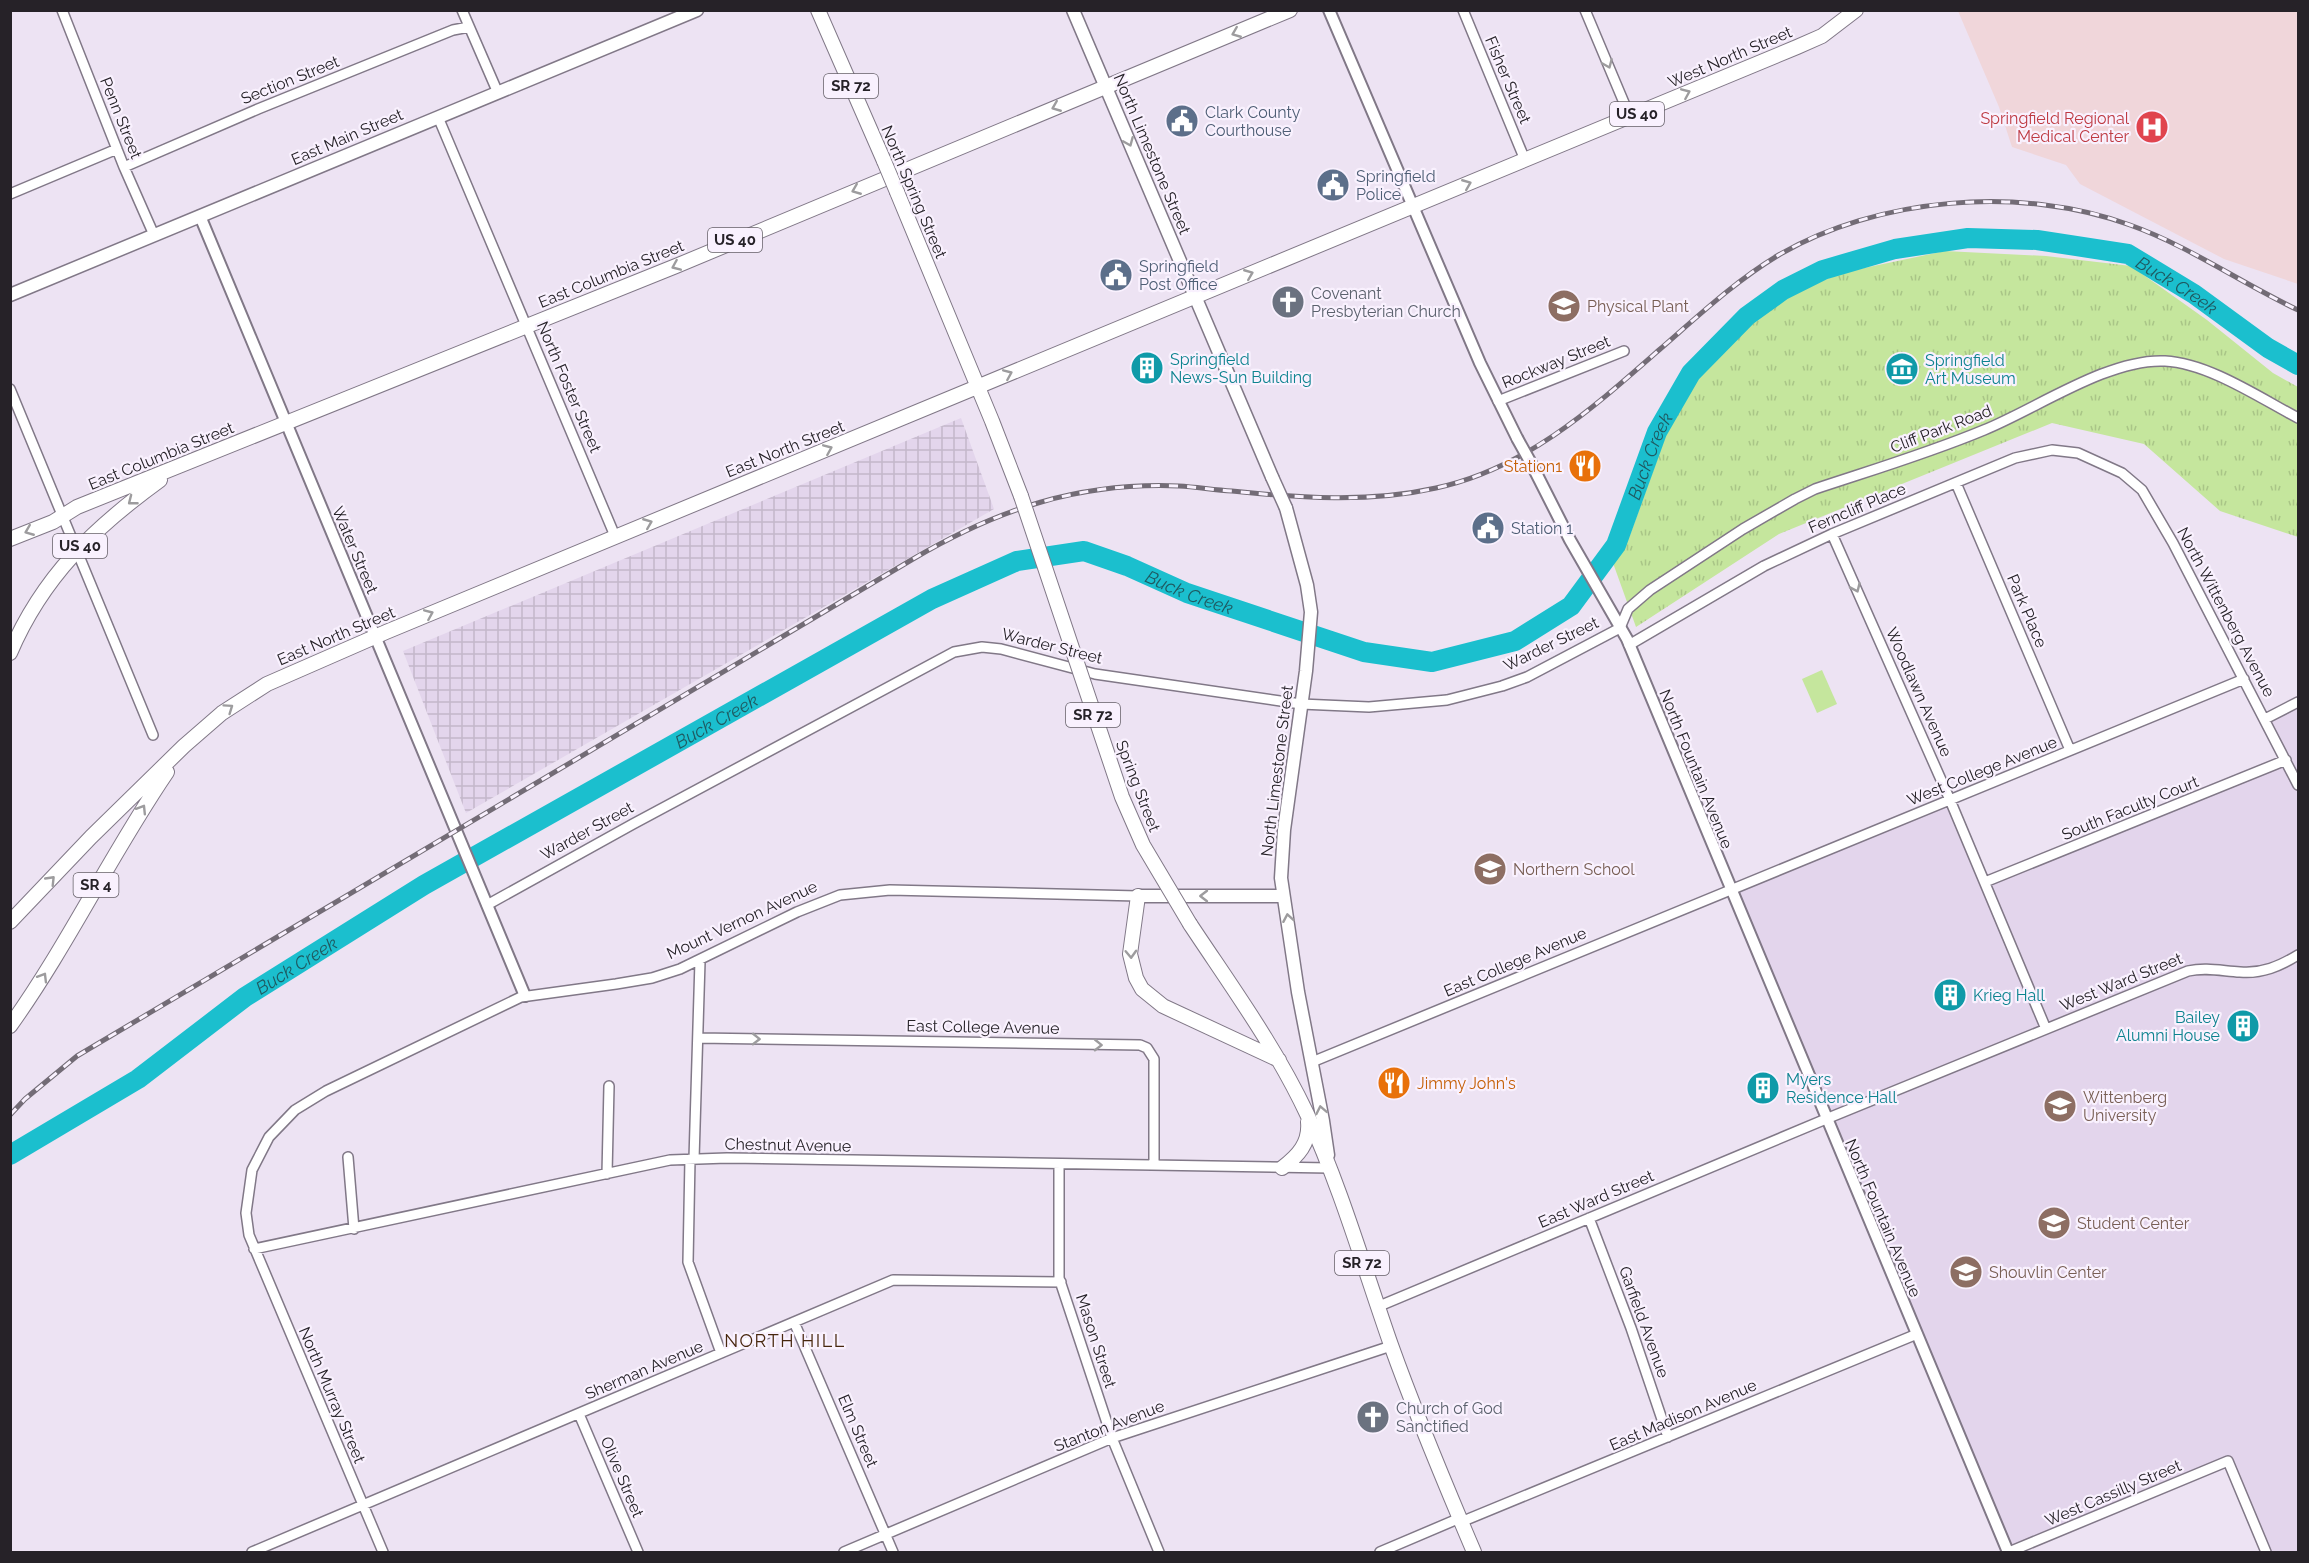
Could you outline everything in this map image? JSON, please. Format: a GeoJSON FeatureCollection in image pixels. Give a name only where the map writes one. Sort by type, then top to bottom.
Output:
{"type":"FeatureCollection","features":[{"type":"Feature","properties":{"kind":"main road","name":"East Main Street"},"geometry":{"type":"LineString","coordinates":[[10,295],[697,10]]}},
{"type":"Feature","properties":{"kind":"main road","name":"North Spring Street"},"geometry":{"type":"LineString","coordinates":[[818,10],[884,160],[978,386]]}},
{"type":"Feature","properties":{"kind":"main road","name":"North Limestone Street"},"geometry":{"type":"LineString","coordinates":[[1073,10],[1286,508],[1307,587],[1311,612],[1306,671],[1284,830],[1281,878],[1289,918],[1298,992],[1330,1168],[1391,1346],[1474,1552]]}},
{"type":"Feature","properties":{"kind":"main road","name":"East Columbia Street"},"geometry":{"type":"LineString","coordinates":[[10,539],[62,517],[77,507],[676,266],[1290,10]]}},
{"type":"Feature","properties":{"kind":"main road","name":"West North Street"},"geometry":{"type":"LineString","coordinates":[[1413,207],[1822,36],[1856,10]]}},
{"type":"Feature","properties":{"kind":"main road","name":"East North Street"},"geometry":{"type":"LineString","coordinates":[[184,746],[222,713],[267,684],[375,636],[1413,207]]}},
{"type":"Feature","properties":{"kind":"main road","name":"Spring Street"},"geometry":{"type":"LineString","coordinates":[[978,386],[1021,496],[1122,797],[1143,845],[1190,924],[1279,1060],[1307,1114],[1330,1168]]}},
{"type":"Feature","properties":{"kind":"main road","name":"US 40"},"geometry":{"type":"LineString","coordinates":[[10,652],[46,586],[76,550],[134,499],[179,466]]}},
{"type":"Feature","properties":{"kind":"main road","name":"US 40"},"geometry":{"type":"LineString","coordinates":[[10,922],[91,837],[184,746]]}},
{"type":"Feature","properties":{"kind":"main road","name":"SR 4"},"geometry":{"type":"LineString","coordinates":[[10,1026],[58,952],[117,848],[184,746]]}},
{"type":"Feature","properties":{"kind":"main road","name":"Mount Vernon Avenue"},"geometry":{"type":"LineString","coordinates":[[1138,896],[1283,896]]}},
{"type":"Feature","properties":{"kind":"main road"},"geometry":{"type":"LineString","coordinates":[[1138,896],[1130,954],[1136,978],[1142,989],[1163,1006],[1279,1060]]}},
{"type":"Feature","properties":{"kind":"main road"},"geometry":{"type":"LineString","coordinates":[[1282,1167],[1292,1160],[1304,1145],[1309,1132],[1307,1114]]}},
{"type":"Feature","properties":{"kind":"street","name":"Penn Street"},"geometry":{"type":"LineString","coordinates":[[62,10],[114,151],[124,167],[154,235]]}},
{"type":"Feature","properties":{"kind":"street"},"geometry":{"type":"LineString","coordinates":[[462,10],[498,93]]}},
{"type":"Feature","properties":{"kind":"street","name":"North Fountain Avenue"},"geometry":{"type":"LineString","coordinates":[[1329,10],[1472,345],[1570,540],[1629,645],[2008,1552]]}},
{"type":"Feature","properties":{"kind":"street","name":"Fisher Street"},"geometry":{"type":"LineString","coordinates":[[1463,10],[1525,160]]}},
{"type":"Feature","properties":{"kind":"street"},"geometry":{"type":"LineString","coordinates":[[1585,10],[1630,117]]}},
{"type":"Feature","properties":{"kind":"street","name":"Section Street"},"geometry":{"type":"LineString","coordinates":[[124,167],[258,109],[453,30],[469,27]]}},
{"type":"Feature","properties":{"kind":"street","name":"North Foster Street"},"geometry":{"type":"LineString","coordinates":[[438,117],[615,536]]}},
{"type":"Feature","properties":{"kind":"street"},"geometry":{"type":"LineString","coordinates":[[10,194],[114,151]]}},
{"type":"Feature","properties":{"kind":"street","name":"Water Street"},"geometry":{"type":"LineString","coordinates":[[200,216],[525,996]]}},
{"type":"Feature","properties":{"kind":"street","name":"Rockway Street"},"geometry":{"type":"LineString","coordinates":[[1498,400],[1624,351]]}},
{"type":"Feature","properties":{"kind":"street","name":"Cliff Park Road"},"geometry":{"type":"LineString","coordinates":[[1620,628],[1628,609],[1650,590],[1719,543],[1795,499],[1815,489],[1958,441],[2106,372],[2128,365],[2149,361],[2167,361],[2207,370],[2298,418]]}},
{"type":"Feature","properties":{"kind":"street"},"geometry":{"type":"LineString","coordinates":[[10,389],[153,735]]}},
{"type":"Feature","properties":{"kind":"street","name":"Ferncliff Place"},"geometry":{"type":"LineString","coordinates":[[1629,645],[1764,566],[1832,534],[2015,458],[2052,450],[2078,453],[2110,467]]}},
{"type":"Feature","properties":{"kind":"street","name":"North Wittenberg Avenue"},"geometry":{"type":"LineString","coordinates":[[2110,467],[2133,481],[2151,504],[2298,785]]}},
{"type":"Feature","properties":{"kind":"street","name":"Park Place"},"geometry":{"type":"LineString","coordinates":[[1956,483],[2070,750]]}},
{"type":"Feature","properties":{"kind":"street","name":"Woodlawn Avenue"},"geometry":{"type":"LineString","coordinates":[[1832,534],[1986,882],[2046,1029]]}},
{"type":"Feature","properties":{"kind":"street","name":"Warder Street"},"geometry":{"type":"LineString","coordinates":[[487,905],[954,652],[982,647],[1001,649],[1095,674],[1301,704],[1369,707],[1438,701],[1472,695],[1527,677],[1620,628]]}},
{"type":"Feature","properties":{"kind":"street","name":"West College Avenue"},"geometry":{"type":"LineString","coordinates":[[1730,890],[2244,679]]}},
{"type":"Feature","properties":{"kind":"street"},"geometry":{"type":"LineString","coordinates":[[2265,719],[2298,702]]}},
{"type":"Feature","properties":{"kind":"street","name":"South Faculty Court"},"geometry":{"type":"LineString","coordinates":[[1986,882],[2286,760]]}},
{"type":"Feature","properties":{"kind":"street","name":"East College Avenue"},"geometry":{"type":"LineString","coordinates":[[1312,1062],[1730,890]]}},
{"type":"Feature","properties":{"kind":"street","name":"Mount Vernon Avenue"},"geometry":{"type":"LineString","coordinates":[[344,1082],[525,996],[652,978],[700,961],[824,900],[862,891],[1138,896]]}},
{"type":"Feature","properties":{"kind":"street","name":"West Ward Street"},"geometry":{"type":"LineString","coordinates":[[1826,1119],[2188,971],[2200,969],[2242,973],[2258,972],[2271,969],[2298,954]]}},
{"type":"Feature","properties":{"kind":"street"},"geometry":{"type":"LineString","coordinates":[[700,961],[688,1262],[721,1353]]}},
{"type":"Feature","properties":{"kind":"street","name":"East College Avenue"},"geometry":{"type":"LineString","coordinates":[[698,1038],[1140,1045],[1147,1048],[1154,1059],[1154,1165]]}},
{"type":"Feature","properties":{"kind":"street","name":"North Murray Street"},"geometry":{"type":"LineString","coordinates":[[344,1082],[295,1110],[281,1122],[259,1154],[249,1186],[246,1213],[254,1249],[382,1552]]}},
{"type":"Feature","properties":{"kind":"street"},"geometry":{"type":"LineString","coordinates":[[607,1174],[609,1086]]}},
{"type":"Feature","properties":{"kind":"street","name":"East Ward Street"},"geometry":{"type":"LineString","coordinates":[[1377,1307],[1826,1119]]}},
{"type":"Feature","properties":{"kind":"street"},"geometry":{"type":"LineString","coordinates":[[348,1158],[354,1228]]}},
{"type":"Feature","properties":{"kind":"street","name":"Chestnut Avenue"},"geometry":{"type":"LineString","coordinates":[[254,1249],[670,1160],[727,1158],[1330,1168]]}},
{"type":"Feature","properties":{"kind":"street","name":"Mason Street"},"geometry":{"type":"LineString","coordinates":[[1059,1164],[1061,1282],[1112,1438],[1159,1552]]}},
{"type":"Feature","properties":{"kind":"street","name":"Garfield Avenue"},"geometry":{"type":"LineString","coordinates":[[1589,1218],[1631,1328],[1668,1437]]}},
{"type":"Feature","properties":{"kind":"street","name":"Sherman Avenue"},"geometry":{"type":"LineString","coordinates":[[252,1552],[893,1280],[1061,1282]]}},
{"type":"Feature","properties":{"kind":"street","name":"Elm Street"},"geometry":{"type":"LineString","coordinates":[[794,1322],[893,1552]]}},
{"type":"Feature","properties":{"kind":"street","name":"East Madison Avenue"},"geometry":{"type":"LineString","coordinates":[[1380,1552],[1917,1334]]}},
{"type":"Feature","properties":{"kind":"street","name":"Stanton Avenue"},"geometry":{"type":"LineString","coordinates":[[844,1552],[1112,1438],[1391,1346]]}},
{"type":"Feature","properties":{"kind":"street","name":"Olive Street"},"geometry":{"type":"LineString","coordinates":[[579,1414],[638,1552]]}},
{"type":"Feature","properties":{"kind":"street","name":"West Cassilly Street"},"geometry":{"type":"LineString","coordinates":[[2008,1552],[2228,1461],[2266,1552]]}},
{"type":"Feature","properties":{"kind":"shaded area","name":"Springfield Regional Medical Center"},"geometry":{"type":"Polygon","coordinates":[[[1958,11],[2298,11],[2298,284],[2224,259],[2080,184],[2066,165],[2012,147],[1999,107],[1958,11]]]}},
{"type":"Feature","properties":{"kind":"shaded area"},"geometry":{"type":"Polygon","coordinates":[[[961,418],[994,509],[466,813],[403,651],[961,418]]]}},
{"type":"Feature","properties":{"kind":"shaded area","name":"Wittenberg University"},"geometry":{"type":"Polygon","coordinates":[[[2298,702],[2298,1552],[2266,1552],[2228,1461],[2009,1552],[1730,890],[1950,800],[1985,881],[2286,761],[2265,719],[2298,702]]]}},
{"type":"Feature","properties":{"kind":"green space"},"geometry":{"type":"Polygon","coordinates":[[[1945,251],[2046,256],[2131,266],[2207,320],[2273,373],[2298,387],[2298,537],[2220,511],[2144,444],[2052,423],[1779,534],[1636,627],[1613,563],[1630,535],[1666,435],[1695,380],[1759,317],[1794,292],[1845,272],[1945,251]]]}},
{"type":"Feature","properties":{"kind":"green space"},"geometry":{"type":"Polygon","coordinates":[[[1822,670],[1837,704],[1817,713],[1802,679],[1822,670]]]}},
{"type":"Feature","properties":{"kind":"waterway","name":"Buck Creek"},"geometry":{"type":"LineString","coordinates":[[10,1155],[138,1079],[245,997],[424,885],[932,599],[1017,561],[1084,551],[1127,566],[1187,593],[1364,652],[1432,662],[1515,641],[1571,606],[1616,545],[1657,432],[1691,373],[1747,316],[1783,290],[1823,270],[1895,249],[1968,238],[2037,240],[2128,254],[2194,294],[2268,348],[2298,365]]}},
{"type":"Feature","properties":{"kind":"railway"},"geometry":{"type":"LineString","coordinates":[[10,1115],[25,1099],[77,1056],[913,559],[945,541],[1008,513],[1073,494],[1142,486],[1179,486],[1334,498],[1411,493],[1468,479],[1499,467],[1556,434],[1608,394],[1731,288],[1777,256],[1816,236],[1859,221],[1904,210],[1950,203],[1997,202],[2043,205],[2088,212],[2130,225],[2173,243],[2298,310]]}},
{"type":"Feature","properties":{"kind":"place","name":"Clark County Courthouse"},"geometry":{"type":"Point","coordinates":[1182,121]}},
{"type":"Feature","properties":{"kind":"place","name":"Springfield Regional Medical Center"},"geometry":{"type":"Point","coordinates":[2152,127]}},
{"type":"Feature","properties":{"kind":"place","name":"Springfield Police"},"geometry":{"type":"Point","coordinates":[1333,185]}},
{"type":"Feature","properties":{"kind":"place","name":"Springfield Post Office"},"geometry":{"type":"Point","coordinates":[1116,275]}},
{"type":"Feature","properties":{"kind":"place","name":"Covenant Presbyterian Church"},"geometry":{"type":"Point","coordinates":[1288,302]}},
{"type":"Feature","properties":{"kind":"place","name":"Physical Plant"},"geometry":{"type":"Point","coordinates":[1564,306]}},
{"type":"Feature","properties":{"kind":"place","name":"Springfield News-Sun Building"},"geometry":{"type":"Point","coordinates":[1147,368]}},
{"type":"Feature","properties":{"kind":"place","name":"Springfield Art Museum"},"geometry":{"type":"Point","coordinates":[1902,369]}},
{"type":"Feature","properties":{"kind":"place","name":"Station1"},"geometry":{"type":"Point","coordinates":[1585,466]}},
{"type":"Feature","properties":{"kind":"place","name":"Station 1"},"geometry":{"type":"Point","coordinates":[1488,528]}},
{"type":"Feature","properties":{"kind":"place","name":"Northern School"},"geometry":{"type":"Point","coordinates":[1490,869]}},
{"type":"Feature","properties":{"kind":"place","name":"Krieg Hall"},"geometry":{"type":"Point","coordinates":[1950,995]}},
{"type":"Feature","properties":{"kind":"place","name":"Bailey Alumni House"},"geometry":{"type":"Point","coordinates":[2243,1026]}},
{"type":"Feature","properties":{"kind":"place","name":"Jimmy John's"},"geometry":{"type":"Point","coordinates":[1394,1083]}},
{"type":"Feature","properties":{"kind":"place","name":"Myers Residence Hall"},"geometry":{"type":"Point","coordinates":[1763,1088]}},
{"type":"Feature","properties":{"kind":"place","name":"Wittenberg University"},"geometry":{"type":"Point","coordinates":[2060,1106]}},
{"type":"Feature","properties":{"kind":"place","name":"Student Center"},"geometry":{"type":"Point","coordinates":[2054,1223]}},
{"type":"Feature","properties":{"kind":"place","name":"Shouvlin Center"},"geometry":{"type":"Point","coordinates":[1966,1272]}},
{"type":"Feature","properties":{"kind":"place","name":"Church of God Sanctified"},"geometry":{"type":"Point","coordinates":[1373,1417]}},
{"type":"Feature","properties":{"kind":"district","name":"NORTH HILL"},"geometry":{"type":"Point","coordinates":[785,1340]}}]}
